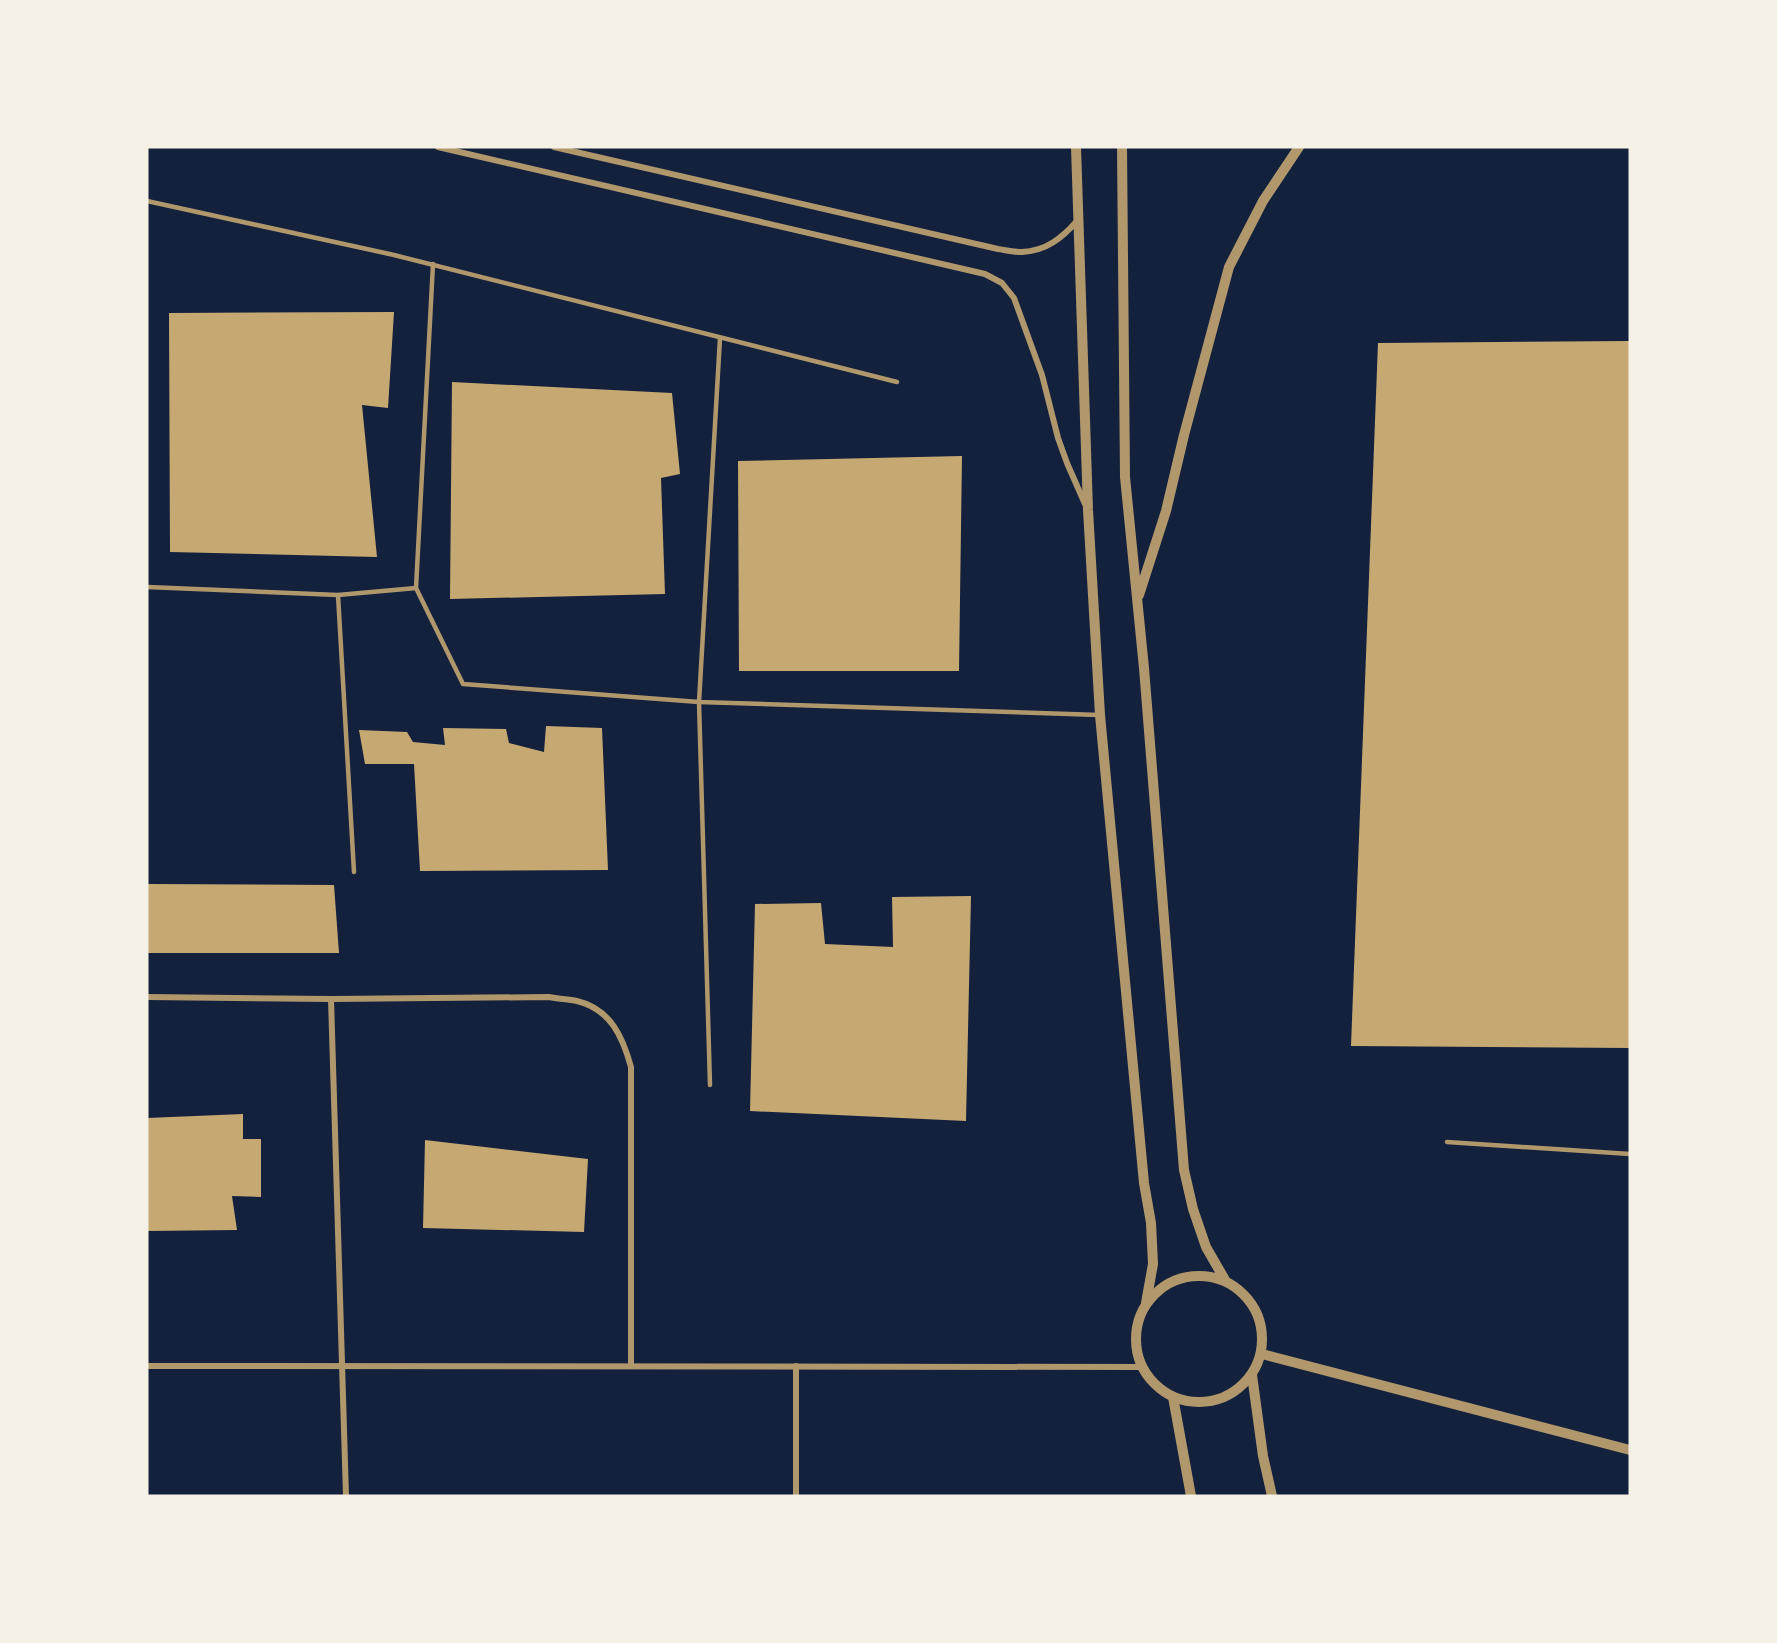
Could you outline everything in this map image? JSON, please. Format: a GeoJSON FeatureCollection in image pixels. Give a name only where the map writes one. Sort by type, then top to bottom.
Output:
{"type":"FeatureCollection","features":[{"type":"Feature","properties":{"kind":"street"},"geometry":{"type":"LineString","coordinates":[[438,147],[985,274],[1002,284],[1014,298],[1042,375],[1058,438],[1088,510]]}},
{"type":"Feature","properties":{"kind":"street"},"geometry":{"type":"LineString","coordinates":[[554,147],[998,249],[1021,252],[1044,247],[1065,236],[1080,218]]}},
{"type":"Feature","properties":{"kind":"street"},"geometry":{"type":"LineString","coordinates":[[1076,147],[1088,510],[1100,716],[1143,1171],[1151,1223],[1153,1264],[1146,1303],[1137,1323],[1136,1346],[1142,1367],[1155,1385],[1173,1397],[1195,1403],[1218,1400],[1237,1391],[1252,1375],[1262,1354],[1263,1332],[1257,1311],[1243,1293],[1225,1280],[1203,1275],[1181,1278],[1161,1288],[1146,1303]]}},
{"type":"Feature","properties":{"kind":"street"},"geometry":{"type":"LineString","coordinates":[[1122,147],[1125,477],[1144,668],[1184,1170],[1193,1209],[1206,1247],[1225,1280]]}},
{"type":"Feature","properties":{"kind":"street"},"geometry":{"type":"LineString","coordinates":[[1137,601],[1166,511],[1229,267],[1263,201],[1299,147]]}},
{"type":"Feature","properties":{"kind":"street"},"geometry":{"type":"LineString","coordinates":[[147,997],[331,999],[549,997],[580,1002],[601,1012],[616,1028],[626,1048],[631,1067],[631,1366]]}},
{"type":"Feature","properties":{"kind":"street"},"geometry":{"type":"LineString","coordinates":[[331,999],[346,1496]]}},
{"type":"Feature","properties":{"kind":"street"},"geometry":{"type":"LineString","coordinates":[[1262,1354],[1630,1450]]}},
{"type":"Feature","properties":{"kind":"street"},"geometry":{"type":"LineString","coordinates":[[147,1366],[1142,1367]]}},
{"type":"Feature","properties":{"kind":"street"},"geometry":{"type":"LineString","coordinates":[[796,1366],[796,1496]]}},
{"type":"Feature","properties":{"kind":"street"},"geometry":{"type":"LineString","coordinates":[[1252,1375],[1263,1456],[1272,1496]]}},
{"type":"Feature","properties":{"kind":"street"},"geometry":{"type":"LineString","coordinates":[[1173,1397],[1191,1496]]}},
{"type":"Feature","properties":{"kind":"lane"},"geometry":{"type":"LineString","coordinates":[[147,201],[433,264],[897,382]]}},
{"type":"Feature","properties":{"kind":"lane"},"geometry":{"type":"LineString","coordinates":[[433,264],[416,588],[463,684],[699,702],[1100,716]]}},
{"type":"Feature","properties":{"kind":"lane"},"geometry":{"type":"LineString","coordinates":[[710,1085],[699,702],[720,338]]}},
{"type":"Feature","properties":{"kind":"lane"},"geometry":{"type":"LineString","coordinates":[[147,587],[338,595],[416,588]]}},
{"type":"Feature","properties":{"kind":"lane"},"geometry":{"type":"LineString","coordinates":[[338,595],[354,872]]}},
{"type":"Feature","properties":{"kind":"lane"},"geometry":{"type":"LineString","coordinates":[[1447,1142],[1630,1154]]}},
{"type":"Feature","properties":{"kind":"building"},"geometry":{"type":"Polygon","coordinates":[[[394,312],[388,408],[362,405],[377,557],[170,552],[169,313],[394,312]]]}},
{"type":"Feature","properties":{"kind":"building"},"geometry":{"type":"Polygon","coordinates":[[[1630,341],[1630,1048],[1351,1046],[1378,343],[1630,341]]]}},
{"type":"Feature","properties":{"kind":"building"},"geometry":{"type":"Polygon","coordinates":[[[452,382],[672,393],[680,474],[661,478],[665,594],[450,599],[452,382]]]}},
{"type":"Feature","properties":{"kind":"building"},"geometry":{"type":"Polygon","coordinates":[[[962,456],[959,671],[739,671],[738,461],[962,456]]]}},
{"type":"Feature","properties":{"kind":"building"},"geometry":{"type":"Polygon","coordinates":[[[546,726],[602,728],[608,870],[420,871],[414,764],[365,764],[359,730],[407,732],[413,742],[445,745],[443,728],[506,729],[509,743],[544,752],[546,726]]]}},
{"type":"Feature","properties":{"kind":"building"},"geometry":{"type":"Polygon","coordinates":[[[147,884],[334,885],[339,953],[147,953],[147,884]]]}},
{"type":"Feature","properties":{"kind":"building"},"geometry":{"type":"Polygon","coordinates":[[[971,896],[966,1121],[750,1111],[755,904],[821,903],[825,944],[893,947],[892,897],[971,896]]]}},
{"type":"Feature","properties":{"kind":"building"},"geometry":{"type":"Polygon","coordinates":[[[243,1114],[243,1139],[261,1139],[261,1197],[232,1196],[237,1230],[147,1231],[147,1118],[243,1114]]]}},
{"type":"Feature","properties":{"kind":"building"},"geometry":{"type":"Polygon","coordinates":[[[425,1140],[588,1159],[584,1232],[423,1228],[425,1140]]]}}]}
